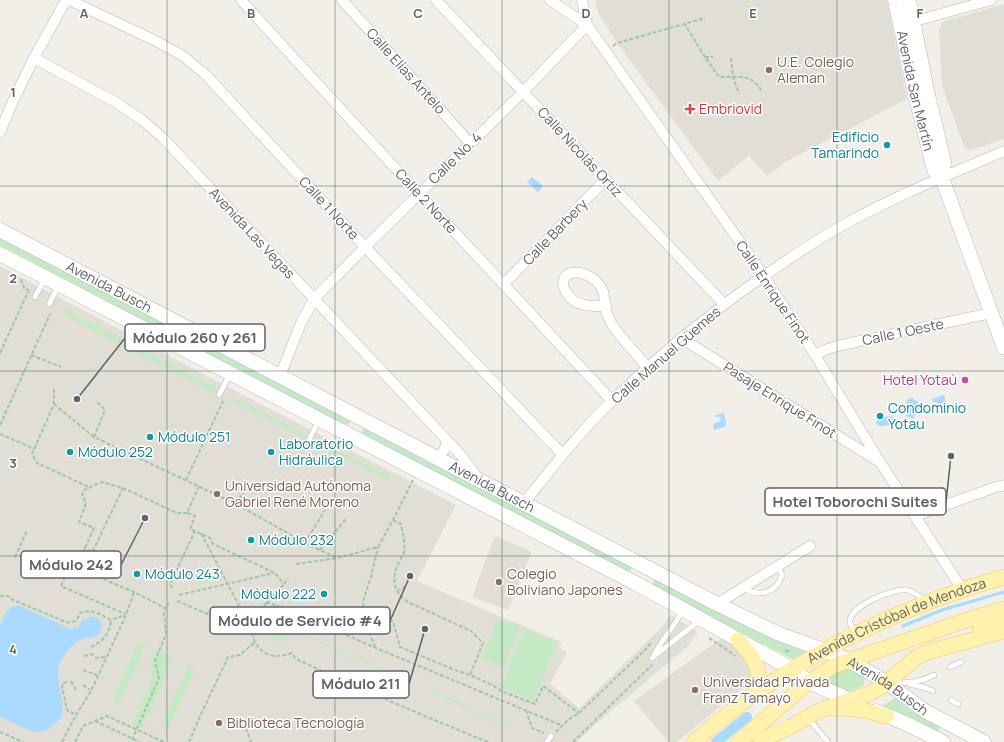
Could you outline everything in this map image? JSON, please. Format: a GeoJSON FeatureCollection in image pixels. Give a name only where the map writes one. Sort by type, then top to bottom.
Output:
{"type":"FeatureCollection","features":[{"type":"Feature","properties":{"kind":"main road","name":"Avenida San Martín"},"geometry":{"type":"LineString","coordinates":[[895,0],[915,94],[934,170],[942,178],[1004,348]]}},
{"type":"Feature","properties":{"kind":"main road","name":"Avenida San Martín"},"geometry":{"type":"LineString","coordinates":[[909,0],[944,162],[942,178]]}},
{"type":"Feature","properties":{"kind":"main road","name":"Avenida Busch"},"geometry":{"type":"LineString","coordinates":[[0,230],[717,604],[777,633],[848,660],[886,682],[925,712],[984,742]]}},
{"type":"Feature","properties":{"kind":"main road","name":"Avenida Busch"},"geometry":{"type":"LineString","coordinates":[[0,254],[637,584],[683,609],[697,623],[738,640],[792,669],[809,682],[909,725],[943,742]]}},
{"type":"Feature","properties":{"kind":"main road"},"geometry":{"type":"LineString","coordinates":[[353,437],[362,419]]}},
{"type":"Feature","properties":{"kind":"main road"},"geometry":{"type":"LineString","coordinates":[[637,584],[642,576],[650,574],[681,591],[697,593]]}},
{"type":"Feature","properties":{"kind":"main road","name":"Avenida Cristóbal de Mendoza"},"geometry":{"type":"LineString","coordinates":[[694,742],[721,718],[792,669],[856,634],[962,589],[1004,577]]}},
{"type":"Feature","properties":{"kind":"main road","name":"Avenida Cristóbal de Mendoza"},"geometry":{"type":"LineString","coordinates":[[738,742],[809,682],[833,666],[967,620],[1004,609]]}},
{"type":"Feature","properties":{"kind":"main road"},"geometry":{"type":"LineString","coordinates":[[760,742],[812,714],[868,694],[886,682],[917,657],[1004,620]]}},
{"type":"Feature","properties":{"kind":"main road"},"geometry":{"type":"LineString","coordinates":[[938,648],[1004,631]]}},
{"type":"Feature","properties":{"kind":"main road"},"geometry":{"type":"LineString","coordinates":[[738,640],[752,656],[757,667],[759,682],[756,693]]}},
{"type":"Feature","properties":{"kind":"main road"},"geometry":{"type":"LineString","coordinates":[[812,714],[844,708],[887,716]]}},
{"type":"Feature","properties":{"kind":"main road"},"geometry":{"type":"LineString","coordinates":[[776,742],[790,727]]}},
{"type":"Feature","properties":{"kind":"main road"},"geometry":{"type":"LineString","coordinates":[[947,742],[945,738],[946,734],[952,728],[956,728]]}},
{"type":"Feature","properties":{"kind":"street"},"geometry":{"type":"LineString","coordinates":[[0,132],[34,58],[67,0]]}},
{"type":"Feature","properties":{"kind":"street","name":"Calle 1 Norte"},"geometry":{"type":"LineString","coordinates":[[67,0],[156,41],[183,56],[206,75],[365,247],[562,454]]}},
{"type":"Feature","properties":{"kind":"street","name":"Calle 2 Norte"},"geometry":{"type":"LineString","coordinates":[[241,0],[418,194],[504,284],[612,401]]}},
{"type":"Feature","properties":{"kind":"street","name":"Calle Elías Antelo"},"geometry":{"type":"LineString","coordinates":[[342,0],[470,143]]}},
{"type":"Feature","properties":{"kind":"street","name":"Calle Nicolás Ortiz"},"geometry":{"type":"LineString","coordinates":[[436,0],[724,304]]}},
{"type":"Feature","properties":{"kind":"street"},"geometry":{"type":"LineString","coordinates":[[550,0],[587,26]]}},
{"type":"Feature","properties":{"kind":"street","name":"Calle Enrique Finot"},"geometry":{"type":"LineString","coordinates":[[582,0],[587,26],[764,276],[815,355],[880,462],[962,589]]}},
{"type":"Feature","properties":{"kind":"street"},"geometry":{"type":"LineString","coordinates":[[900,25],[991,0]]}},
{"type":"Feature","properties":{"kind":"street","name":"Calle No. 4"},"geometry":{"type":"LineString","coordinates":[[280,376],[301,323],[314,299],[418,194],[523,92],[587,26]]}},
{"type":"Feature","properties":{"kind":"street","name":"Avenida Las Vegas"},"geometry":{"type":"LineString","coordinates":[[34,58],[117,103],[158,133],[459,453],[479,480]]}},
{"type":"Feature","properties":{"kind":"street","name":"Calle Manuel Güemes"},"geometry":{"type":"LineString","coordinates":[[524,503],[562,454],[612,401],[681,338],[724,304],[804,248],[846,223],[890,201],[1004,151]]}},
{"type":"Feature","properties":{"kind":"street","name":"Calle Barbery"},"geometry":{"type":"LineString","coordinates":[[504,284],[605,180]]}},
{"type":"Feature","properties":{"kind":"street"},"geometry":{"type":"LineString","coordinates":[[606,306],[606,311],[612,323],[624,340],[648,368]]}},
{"type":"Feature","properties":{"kind":"street","name":"Calle 1 Oeste"},"geometry":{"type":"LineString","coordinates":[[815,355],[838,346],[991,313]]}},
{"type":"Feature","properties":{"kind":"street","name":"Pasaje Enrique Finot"},"geometry":{"type":"LineString","coordinates":[[681,338],[880,462]]}},
{"type":"Feature","properties":{"kind":"street"},"geometry":{"type":"LineString","coordinates":[[434,457],[440,455],[444,451],[446,440]]}},
{"type":"Feature","properties":{"kind":"street"},"geometry":{"type":"LineString","coordinates":[[915,516],[1004,485]]}},
{"type":"Feature","properties":{"kind":"street"},"geometry":{"type":"LineString","coordinates":[[717,604],[810,546]]}},
{"type":"Feature","properties":{"kind":"lane"},"geometry":{"type":"LineString","coordinates":[[36,296],[45,277]]}},
{"type":"Feature","properties":{"kind":"lane"},"geometry":{"type":"LineString","coordinates":[[49,304],[59,284]]}},
{"type":"Feature","properties":{"kind":"lane"},"geometry":{"type":"LineString","coordinates":[[222,397],[230,373]]}},
{"type":"Feature","properties":{"kind":"lane"},"geometry":{"type":"LineString","coordinates":[[308,440],[320,419]]}},
{"type":"Feature","properties":{"kind":"lane"},"geometry":{"type":"LineString","coordinates":[[743,588],[756,594],[766,592],[773,588],[778,583],[782,575],[778,566]]}},
{"type":"Feature","properties":{"kind":"lane"},"geometry":{"type":"LineString","coordinates":[[856,634],[850,623],[851,617],[854,611],[871,599],[900,590],[906,590],[928,603]]}},
{"type":"Feature","properties":{"kind":"lane"},"geometry":{"type":"LineString","coordinates":[[683,609],[652,658],[697,623]]}},
{"type":"Feature","properties":{"kind":"lane"},"geometry":{"type":"LineString","coordinates":[[950,668],[961,662]]}},
{"type":"Feature","properties":{"kind":"lane"},"geometry":{"type":"LineString","coordinates":[[886,682],[908,683],[926,680],[934,675]]}},
{"type":"Feature","properties":{"kind":"lane"},"geometry":{"type":"LineString","coordinates":[[908,683],[933,691]]}},
{"type":"Feature","properties":{"kind":"lane"},"geometry":{"type":"LineString","coordinates":[[951,700],[958,704]]}},
{"type":"Feature","properties":{"kind":"lane"},"geometry":{"type":"LineString","coordinates":[[812,714],[828,742]]}},
{"type":"Feature","properties":{"kind":"lane"},"geometry":{"type":"LineString","coordinates":[[547,742],[551,736]]}},
{"type":"Feature","properties":{"kind":"path"},"geometry":{"type":"LineString","coordinates":[[605,51],[617,43],[705,18]]}},
{"type":"Feature","properties":{"kind":"path"},"geometry":{"type":"LineString","coordinates":[[684,23],[705,58],[719,77],[748,77],[759,86],[762,92]]}},
{"type":"Feature","properties":{"kind":"path"},"geometry":{"type":"LineString","coordinates":[[705,58],[713,57]]}},
{"type":"Feature","properties":{"kind":"path"},"geometry":{"type":"LineString","coordinates":[[731,58],[733,77],[739,94]]}},
{"type":"Feature","properties":{"kind":"path"},"geometry":{"type":"LineString","coordinates":[[19,276],[22,280],[24,288],[36,296]]}},
{"type":"Feature","properties":{"kind":"path"},"geometry":{"type":"LineString","coordinates":[[0,353],[27,294]]}},
{"type":"Feature","properties":{"kind":"path"},"geometry":{"type":"LineString","coordinates":[[0,425],[50,314]]}},
{"type":"Feature","properties":{"kind":"path"},"geometry":{"type":"LineString","coordinates":[[31,355],[61,368]]}},
{"type":"Feature","properties":{"kind":"path"},"geometry":{"type":"LineString","coordinates":[[54,389],[54,404],[32,454],[37,463],[90,487]]}},
{"type":"Feature","properties":{"kind":"path"},"geometry":{"type":"LineString","coordinates":[[186,480],[222,397]]}},
{"type":"Feature","properties":{"kind":"path"},"geometry":{"type":"LineString","coordinates":[[94,437],[105,410],[96,401]]}},
{"type":"Feature","properties":{"kind":"path"},"geometry":{"type":"LineString","coordinates":[[54,404],[94,437],[236,504],[337,558]]}},
{"type":"Feature","properties":{"kind":"path"},"geometry":{"type":"LineString","coordinates":[[0,434],[35,449]]}},
{"type":"Feature","properties":{"kind":"path"},"geometry":{"type":"LineString","coordinates":[[126,615],[61,586],[70,565],[75,568],[94,528],[79,522],[86,503],[82,494],[84,490],[102,482],[123,488],[177,513],[187,513],[195,516],[190,529],[210,538],[213,544],[275,573],[284,584]]}},
{"type":"Feature","properties":{"kind":"path"},"geometry":{"type":"LineString","coordinates":[[236,504],[249,484]]}},
{"type":"Feature","properties":{"kind":"path"},"geometry":{"type":"LineString","coordinates":[[187,513],[199,486]]}},
{"type":"Feature","properties":{"kind":"path"},"geometry":{"type":"LineString","coordinates":[[123,488],[92,553],[89,573],[134,592],[165,608]]}},
{"type":"Feature","properties":{"kind":"path"},"geometry":{"type":"LineString","coordinates":[[376,648],[365,622],[363,601],[371,577],[378,546],[393,520],[407,490]]}},
{"type":"Feature","properties":{"kind":"path"},"geometry":{"type":"LineString","coordinates":[[305,542],[325,510]]}},
{"type":"Feature","properties":{"kind":"path"},"geometry":{"type":"LineString","coordinates":[[320,550],[346,518]]}},
{"type":"Feature","properties":{"kind":"path"},"geometry":{"type":"LineString","coordinates":[[393,520],[401,524],[405,550],[396,569],[396,591],[408,602],[471,631],[483,643],[470,675]]}},
{"type":"Feature","properties":{"kind":"path"},"geometry":{"type":"LineString","coordinates":[[15,557],[27,531]]}},
{"type":"Feature","properties":{"kind":"path"},"geometry":{"type":"LineString","coordinates":[[172,588],[170,584],[195,531]]}},
{"type":"Feature","properties":{"kind":"path"},"geometry":{"type":"LineString","coordinates":[[201,534],[248,623],[253,627]]}},
{"type":"Feature","properties":{"kind":"path"},"geometry":{"type":"LineString","coordinates":[[296,564],[337,558],[378,546]]}},
{"type":"Feature","properties":{"kind":"path"},"geometry":{"type":"LineString","coordinates":[[85,548],[96,555]]}},
{"type":"Feature","properties":{"kind":"path"},"geometry":{"type":"LineString","coordinates":[[179,595],[275,573]]}},
{"type":"Feature","properties":{"kind":"path"},"geometry":{"type":"LineString","coordinates":[[177,601],[238,627],[248,623],[288,578]]}},
{"type":"Feature","properties":{"kind":"path"},"geometry":{"type":"LineString","coordinates":[[396,591],[406,586]]}},
{"type":"Feature","properties":{"kind":"path"},"geometry":{"type":"LineString","coordinates":[[62,742],[91,691],[97,675],[126,615],[134,592]]}},
{"type":"Feature","properties":{"kind":"path"},"geometry":{"type":"LineString","coordinates":[[0,597],[3,595],[8,596],[13,600],[66,622],[75,622],[78,620],[80,613],[85,611],[98,613],[112,620],[126,615]]}},
{"type":"Feature","properties":{"kind":"path"},"geometry":{"type":"LineString","coordinates":[[266,602],[280,606],[563,726]]}},
{"type":"Feature","properties":{"kind":"path"},"geometry":{"type":"LineString","coordinates":[[132,739],[159,678],[155,661],[166,634],[164,614],[165,608],[169,604]]}},
{"type":"Feature","properties":{"kind":"path"},"geometry":{"type":"LineString","coordinates":[[280,606],[261,612],[255,619],[252,633],[255,642],[264,653],[280,656],[291,654],[296,659],[410,711],[488,742]]}},
{"type":"Feature","properties":{"kind":"path"},"geometry":{"type":"LineString","coordinates":[[91,647],[104,640],[111,626],[112,620]]}},
{"type":"Feature","properties":{"kind":"path"},"geometry":{"type":"LineString","coordinates":[[365,622],[393,621],[400,647],[470,675],[535,704],[543,686],[579,713]]}},
{"type":"Feature","properties":{"kind":"path"},"geometry":{"type":"LineString","coordinates":[[697,623],[740,660]]}},
{"type":"Feature","properties":{"kind":"path"},"geometry":{"type":"LineString","coordinates":[[526,710],[532,728],[551,736],[568,720],[579,713],[643,652],[656,637]]}},
{"type":"Feature","properties":{"kind":"path"},"geometry":{"type":"LineString","coordinates":[[189,742],[228,657],[240,655],[255,642]]}},
{"type":"Feature","properties":{"kind":"path"},"geometry":{"type":"LineString","coordinates":[[84,656],[94,654]]}},
{"type":"Feature","properties":{"kind":"path"},"geometry":{"type":"LineString","coordinates":[[95,658],[106,656]]}},
{"type":"Feature","properties":{"kind":"path"},"geometry":{"type":"LineString","coordinates":[[573,742],[656,661]]}},
{"type":"Feature","properties":{"kind":"path"},"geometry":{"type":"LineString","coordinates":[[83,670],[97,675]]}},
{"type":"Feature","properties":{"kind":"path"},"geometry":{"type":"LineString","coordinates":[[71,681],[76,690]]}},
{"type":"Feature","properties":{"kind":"path"},"geometry":{"type":"LineString","coordinates":[[67,682],[63,683],[62,686],[67,710],[76,715]]}},
{"type":"Feature","properties":{"kind":"path"},"geometry":{"type":"LineString","coordinates":[[83,685],[91,691]]}},
{"type":"Feature","properties":{"kind":"path"},"geometry":{"type":"LineString","coordinates":[[75,742],[83,726],[107,716],[164,742]]}},
{"type":"Feature","properties":{"kind":"path"},"geometry":{"type":"LineString","coordinates":[[95,721],[140,742]]}},
{"type":"Feature","properties":{"kind":"path"},"geometry":{"type":"LineString","coordinates":[[246,728],[251,742]]}},
{"type":"Feature","properties":{"kind":"path"},"geometry":{"type":"LineString","coordinates":[[0,732],[23,742]]}},
{"type":"Feature","properties":{"kind":"shaded area","name":"U.E. Colegio Aleman"},"geometry":{"type":"Polygon","coordinates":[[[595,0],[887,0],[907,99],[787,161],[767,176],[749,156],[718,181],[617,43],[598,13],[595,0]]]}},
{"type":"Feature","properties":{"kind":"shaded area"},"geometry":{"type":"Polygon","coordinates":[[[1004,4],[1004,139],[969,151],[964,146],[942,86],[939,31],[942,22],[1004,4]]]}},
{"type":"Feature","properties":{"kind":"shaded area","name":"Universidad Autónoma Gabriel René Moreno"},"geometry":{"type":"Polygon","coordinates":[[[0,266],[224,385],[456,505],[417,581],[561,642],[560,648],[567,653],[550,684],[579,708],[663,626],[670,615],[698,632],[686,648],[597,723],[577,742],[0,742],[0,266]]]}},
{"type":"Feature","properties":{"kind":"shaded area","name":"Colegio Boliviano Japones"},"geometry":{"type":"Polygon","coordinates":[[[495,536],[532,552],[508,610],[472,597],[495,536]]]}},
{"type":"Feature","properties":{"kind":"shaded area","name":"Universidad Privada Franz Tamayo"},"geometry":{"type":"Polygon","coordinates":[[[723,637],[746,654],[754,679],[677,742],[668,742],[634,701],[723,637]]]}},
{"type":"Feature","properties":{"kind":"green space"},"geometry":{"type":"Polygon","coordinates":[[[0,236],[348,417],[351,421],[349,424],[345,425],[0,245],[0,236]]]}},
{"type":"Feature","properties":{"kind":"green space"},"geometry":{"type":"Polygon","coordinates":[[[65,311],[69,311],[216,388],[217,394],[66,317],[64,314],[65,311]]]}},
{"type":"Feature","properties":{"kind":"green space"},"geometry":{"type":"Polygon","coordinates":[[[231,397],[389,476],[393,483],[227,399],[231,397]]]}},
{"type":"Feature","properties":{"kind":"green space"},"geometry":{"type":"Polygon","coordinates":[[[364,428],[632,567],[630,572],[363,434],[362,431],[364,428]]]}},
{"type":"Feature","properties":{"kind":"green space"},"geometry":{"type":"Polygon","coordinates":[[[658,579],[774,638],[806,652],[794,660],[652,585],[654,580],[658,579]]]}},
{"type":"Feature","properties":{"kind":"green space"},"geometry":{"type":"Polygon","coordinates":[[[279,619],[287,622],[290,630],[287,638],[279,641],[271,638],[268,630],[271,622],[279,619]]]}},
{"type":"Feature","properties":{"kind":"green space"},"geometry":{"type":"Polygon","coordinates":[[[497,619],[520,627],[504,668],[481,659],[497,619]]]}},
{"type":"Feature","properties":{"kind":"green space"},"geometry":{"type":"Polygon","coordinates":[[[524,629],[557,642],[534,700],[501,687],[524,629]]]}},
{"type":"Feature","properties":{"kind":"green space"},"geometry":{"type":"Polygon","coordinates":[[[302,633],[415,683],[414,685],[301,635],[302,633]]]}},
{"type":"Feature","properties":{"kind":"green space"},"geometry":{"type":"Polygon","coordinates":[[[138,642],[146,645],[119,704],[112,701],[138,642]]]}},
{"type":"Feature","properties":{"kind":"green space"},"geometry":{"type":"Polygon","coordinates":[[[156,650],[173,658],[142,729],[132,724],[153,676],[151,662],[156,650]]]}},
{"type":"Feature","properties":{"kind":"green space"},"geometry":{"type":"Polygon","coordinates":[[[188,666],[195,669],[169,728],[162,724],[188,666]]]}},
{"type":"Feature","properties":{"kind":"green space"},"geometry":{"type":"Polygon","coordinates":[[[848,667],[865,677],[864,685],[849,692],[827,683],[825,677],[848,667]]]}},
{"type":"Feature","properties":{"kind":"green space"},"geometry":{"type":"Polygon","coordinates":[[[434,691],[511,725],[510,727],[432,693],[434,691]]]}},
{"type":"Feature","properties":{"kind":"green space"},"geometry":{"type":"Polygon","coordinates":[[[895,698],[910,710],[940,727],[938,732],[913,718],[882,706],[895,698]]]}},
{"type":"Feature","properties":{"kind":"water"},"geometry":{"type":"Polygon","coordinates":[[[532,177],[543,186],[538,192],[527,182],[532,177]]]}},
{"type":"Feature","properties":{"kind":"water"},"geometry":{"type":"Polygon","coordinates":[[[944,395],[948,409],[939,411],[937,402],[933,402],[932,399],[944,395]]]}},
{"type":"Feature","properties":{"kind":"water"},"geometry":{"type":"Polygon","coordinates":[[[912,398],[924,406],[922,412],[919,410],[917,411],[913,419],[906,416],[908,409],[905,405],[908,399],[912,398]]]}},
{"type":"Feature","properties":{"kind":"water"},"geometry":{"type":"Polygon","coordinates":[[[724,413],[726,423],[725,427],[714,430],[713,424],[721,421],[720,417],[716,417],[716,415],[724,413]]]}},
{"type":"Feature","properties":{"kind":"water"},"geometry":{"type":"Polygon","coordinates":[[[888,416],[893,417],[893,422],[890,425],[877,425],[876,422],[878,419],[888,416]]]}},
{"type":"Feature","properties":{"kind":"water"},"geometry":{"type":"Polygon","coordinates":[[[15,606],[20,606],[71,629],[78,627],[82,621],[92,616],[100,620],[102,625],[100,633],[96,636],[83,639],[76,643],[67,652],[60,663],[58,678],[63,709],[62,715],[58,721],[48,729],[37,732],[18,726],[0,717],[0,626],[6,612],[15,606]]]}},
{"type":"Feature","properties":{"kind":"waterway"},"geometry":{"type":"LineString","coordinates":[[903,626],[942,610],[1004,592]]}},
{"type":"Feature","properties":{"kind":"waterway"},"geometry":{"type":"LineString","coordinates":[[716,742],[747,717]]}},
{"type":"Feature","properties":{"kind":"place","name":"U.E. Colegio Aleman"},"geometry":{"type":"Point","coordinates":[769,70]}},
{"type":"Feature","properties":{"kind":"place","name":"Embriovid"},"geometry":{"type":"Point","coordinates":[690,109]}},
{"type":"Feature","properties":{"kind":"place","name":"Edificio Tamarindo"},"geometry":{"type":"Point","coordinates":[887,145]}},
{"type":"Feature","properties":{"kind":"place","name":"Hotel Yotaú"},"geometry":{"type":"Point","coordinates":[965,380]}},
{"type":"Feature","properties":{"kind":"place","name":"Módulo 260 y 261"},"geometry":{"type":"Point","coordinates":[77,399]}},
{"type":"Feature","properties":{"kind":"place","name":"Condominio Yotau"},"geometry":{"type":"Point","coordinates":[880,416]}},
{"type":"Feature","properties":{"kind":"place","name":"Módulo 251"},"geometry":{"type":"Point","coordinates":[150,437]}},
{"type":"Feature","properties":{"kind":"place","name":"Módulo 252"},"geometry":{"type":"Point","coordinates":[70,452]}},
{"type":"Feature","properties":{"kind":"place","name":"Laboratorio Hidráulica"},"geometry":{"type":"Point","coordinates":[271,452]}},
{"type":"Feature","properties":{"kind":"place","name":"Hotel Toborochi Suites"},"geometry":{"type":"Point","coordinates":[951,456]}},
{"type":"Feature","properties":{"kind":"place","name":"Universidad Autónoma Gabriel René Moreno"},"geometry":{"type":"Point","coordinates":[217,494]}},
{"type":"Feature","properties":{"kind":"place","name":"Módulo 242"},"geometry":{"type":"Point","coordinates":[145,518]}},
{"type":"Feature","properties":{"kind":"place","name":"Módulo 232"},"geometry":{"type":"Point","coordinates":[251,540]}},
{"type":"Feature","properties":{"kind":"place","name":"Módulo 243"},"geometry":{"type":"Point","coordinates":[137,574]}},
{"type":"Feature","properties":{"kind":"place","name":"Módulo de Servicio #4"},"geometry":{"type":"Point","coordinates":[410,576]}},
{"type":"Feature","properties":{"kind":"place","name":"Colegio Boliviano Japones"},"geometry":{"type":"Point","coordinates":[499,582]}},
{"type":"Feature","properties":{"kind":"place","name":"Módulo 222"},"geometry":{"type":"Point","coordinates":[324,594]}},
{"type":"Feature","properties":{"kind":"place","name":"Módulo 211"},"geometry":{"type":"Point","coordinates":[425,629]}},
{"type":"Feature","properties":{"kind":"place","name":"Universidad Privada Franz Tamayo"},"geometry":{"type":"Point","coordinates":[695,690]}},
{"type":"Feature","properties":{"kind":"place","name":"Biblioteca Tecnología"},"geometry":{"type":"Point","coordinates":[219,723]}}]}
